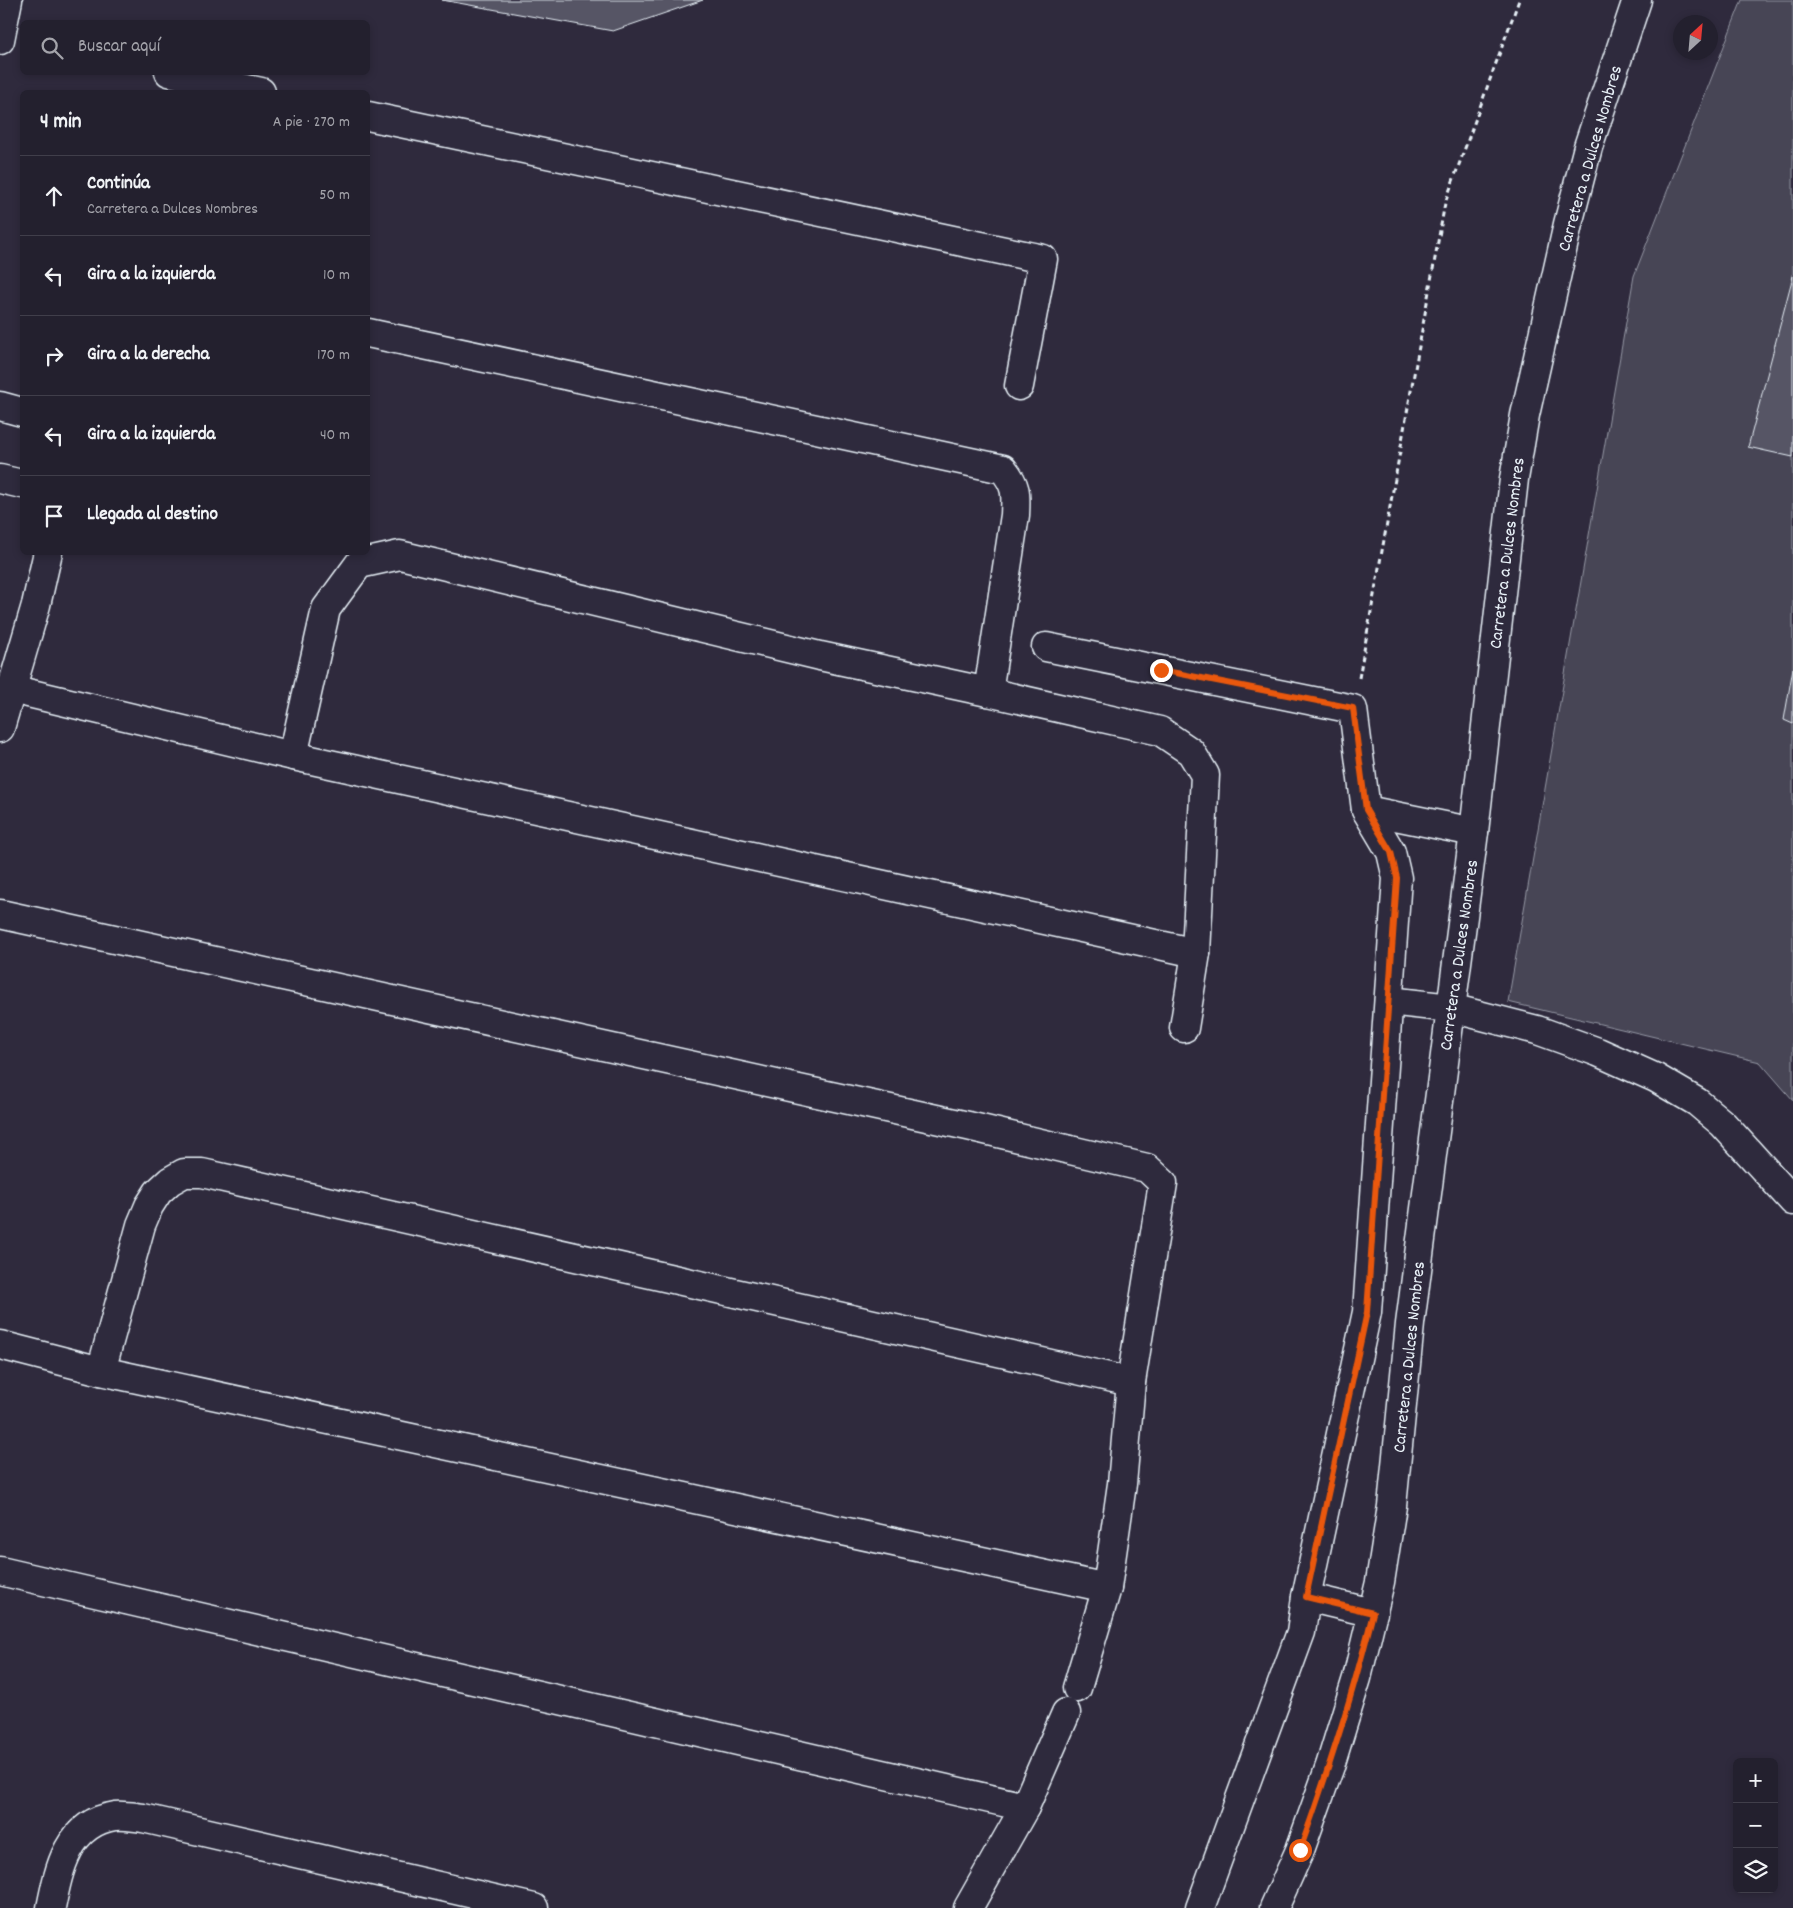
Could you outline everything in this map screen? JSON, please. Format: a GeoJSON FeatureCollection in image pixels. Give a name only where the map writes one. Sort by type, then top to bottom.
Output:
{"type":"FeatureCollection","features":[{"type":"Feature","properties":{"kind":"street"},"geometry":{"type":"LineString","coordinates":[[0,40],[8,0]]}},
{"type":"Feature","properties":{"kind":"street","name":"Carretera a Dulces Nombres"},"geometry":{"type":"LineString","coordinates":[[1274,1908],[1300,1850],[1330,1766],[1357,1678],[1373,1613],[1392,1506],[1410,1324],[1474,832],[1514,479],[1525,415],[1588,147],[1637,0]]}},
{"type":"Feature","properties":{"kind":"street"},"geometry":{"type":"LineString","coordinates":[[157,90],[161,75]]}},
{"type":"Feature","properties":{"kind":"street"},"geometry":{"type":"LineString","coordinates":[[183,75],[252,90]]}},
{"type":"Feature","properties":{"kind":"street"},"geometry":{"type":"LineString","coordinates":[[370,116],[1042,259],[1019,386]]}},
{"type":"Feature","properties":{"kind":"street"},"geometry":{"type":"LineString","coordinates":[[370,333],[1003,469],[1014,486],[1014,515],[988,692]]}},
{"type":"Feature","properties":{"kind":"street"},"geometry":{"type":"LineString","coordinates":[[0,406],[20,411]]}},
{"type":"Feature","properties":{"kind":"street"},"geometry":{"type":"LineString","coordinates":[[0,479],[20,484]]}},
{"type":"Feature","properties":{"kind":"street"},"geometry":{"type":"LineString","coordinates":[[0,728],[36,605],[47,555]]}},
{"type":"Feature","properties":{"kind":"street"},"geometry":{"type":"LineString","coordinates":[[293,756],[326,609],[360,564],[400,555],[820,656],[1160,731],[1191,752],[1205,775],[1196,953],[1184,1028]]}},
{"type":"Feature","properties":{"kind":"street"},"geometry":{"type":"LineString","coordinates":[[1046,647],[1353,708],[1366,810],[1391,852],[1397,878],[1367,1312],[1306,1597],[1301,1632],[1200,1908]]}},
{"type":"Feature","properties":{"kind":"street"},"geometry":{"type":"LineString","coordinates":[[11,690],[293,756],[1196,953]]}},
{"type":"Feature","properties":{"kind":"street"},"geometry":{"type":"LineString","coordinates":[[1366,810],[1474,832]]}},
{"type":"Feature","properties":{"kind":"street"},"geometry":{"type":"LineString","coordinates":[[0,914],[968,1126],[1147,1168],[1163,1183],[1131,1382],[1122,1484],[1107,1588],[1077,1688]]}},
{"type":"Feature","properties":{"kind":"street"},"geometry":{"type":"LineString","coordinates":[[1389,1001],[1450,1008],[1537,1030],[1598,1052],[1656,1078],[1697,1102],[1723,1124],[1793,1201]]}},
{"type":"Feature","properties":{"kind":"street"},"geometry":{"type":"LineString","coordinates":[[101,1371],[141,1225],[158,1192],[170,1181],[184,1173],[202,1173],[1131,1382]]}},
{"type":"Feature","properties":{"kind":"street"},"geometry":{"type":"LineString","coordinates":[[0,1345],[101,1371],[1107,1588]]}},
{"type":"Feature","properties":{"kind":"street"},"geometry":{"type":"LineString","coordinates":[[0,1571],[1025,1807]]}},
{"type":"Feature","properties":{"kind":"street"},"geometry":{"type":"LineString","coordinates":[[1306,1597],[1373,1613]]}},
{"type":"Feature","properties":{"kind":"street"},"geometry":{"type":"LineString","coordinates":[[968,1908],[1025,1807],[1066,1713]]}},
{"type":"Feature","properties":{"kind":"street"},"geometry":{"type":"LineString","coordinates":[[51,1908],[67,1849],[79,1833],[91,1823],[116,1816],[143,1818],[534,1908]]}},
{"type":"Feature","properties":{"kind":"path"},"geometry":{"type":"LineString","coordinates":[[1353,708],[1445,203],[1519,0]]}},
{"type":"Feature","properties":{"kind":"shaded area"},"geometry":{"type":"Polygon","coordinates":[[[1742,0],[1793,0],[1793,1100],[1760,1062],[1508,1002],[1634,276],[1742,0]]]}},
{"type":"Feature","properties":{"kind":"building"},"geometry":{"type":"Polygon","coordinates":[[[442,0],[703,0],[613,31],[442,0]]]}},
{"type":"Feature","properties":{"kind":"building"},"geometry":{"type":"Polygon","coordinates":[[[1793,276],[1793,457],[1748,447],[1793,276]]]}},
{"type":"Feature","properties":{"kind":"building"},"geometry":{"type":"Polygon","coordinates":[[[1793,668],[1793,724],[1784,720],[1793,668]]]}},
{"type":"Feature","properties":{"kind":"route"},"geometry":{"type":"LineString","coordinates":[[1161,670],[1353,708],[1366,810],[1376,830],[1391,852],[1397,878],[1367,1312],[1306,1597],[1373,1613],[1357,1678],[1330,1766],[1300,1850]]}}]}
